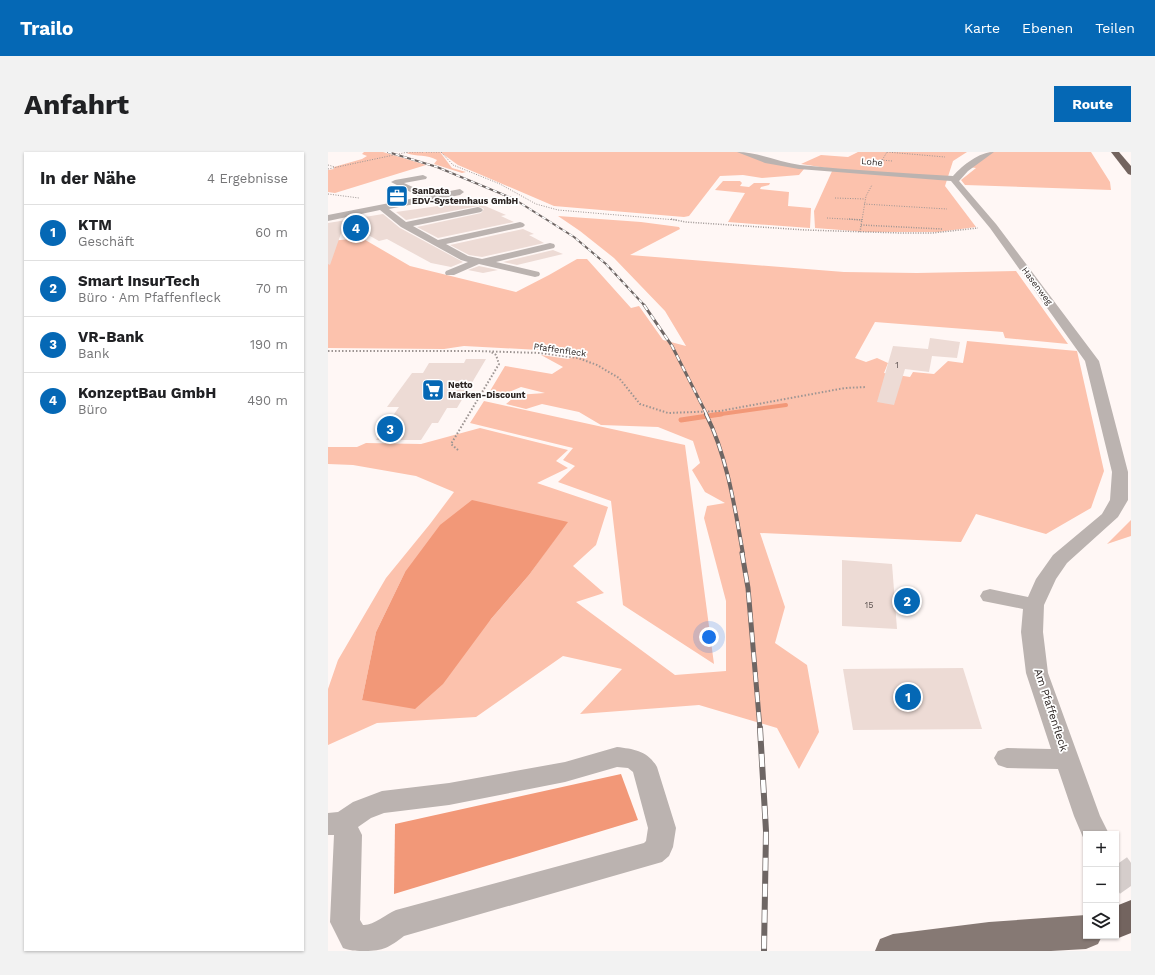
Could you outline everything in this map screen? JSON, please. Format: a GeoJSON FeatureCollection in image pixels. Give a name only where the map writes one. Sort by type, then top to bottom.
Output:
{"type":"FeatureCollection","features":[{"type":"Feature","properties":{"kind":"highway"},"geometry":{"type":"LineString","coordinates":[[1115,152],[1131,172]]}},
{"type":"Feature","properties":{"kind":"highway"},"geometry":{"type":"LineString","coordinates":[[1119,922],[1131,916]]}},
{"type":"Feature","properties":{"kind":"main road"},"geometry":{"type":"LineString","coordinates":[[1119,930],[1131,930]]}},
{"type":"Feature","properties":{"kind":"main road"},"geometry":{"type":"LineString","coordinates":[[893,951],[946,943],[1083,932]]}},
{"type":"Feature","properties":{"kind":"street","name":"Lohe"},"geometry":{"type":"LineString","coordinates":[[741,152],[785,165],[955,179]]}},
{"type":"Feature","properties":{"kind":"street"},"geometry":{"type":"LineString","coordinates":[[955,179],[968,167],[990,152]]}},
{"type":"Feature","properties":{"kind":"street"},"geometry":{"type":"LineString","coordinates":[[423,177],[394,185],[403,186],[429,198]]}},
{"type":"Feature","properties":{"kind":"street","name":"Hasenweg"},"geometry":{"type":"LineString","coordinates":[[955,179],[993,226],[1092,361],[1112,446]]}},
{"type":"Feature","properties":{"kind":"street"},"geometry":{"type":"LineString","coordinates":[[328,218],[460,192]]}},
{"type":"Feature","properties":{"kind":"street"},"geometry":{"type":"LineString","coordinates":[[381,207],[404,225],[465,258],[477,262],[529,271]]}},
{"type":"Feature","properties":{"kind":"street"},"geometry":{"type":"LineString","coordinates":[[404,225],[478,210]]}},
{"type":"Feature","properties":{"kind":"street"},"geometry":{"type":"LineString","coordinates":[[436,243],[520,225]]}},
{"type":"Feature","properties":{"kind":"street"},"geometry":{"type":"LineString","coordinates":[[450,273],[477,262],[550,246]]}},
{"type":"Feature","properties":{"kind":"street","name":"Am Pfaffenfleck"},"geometry":{"type":"LineString","coordinates":[[1094,831],[1087,816],[1037,673],[1032,632],[1034,605],[1046,579],[1060,559],[1109,517],[1119,500],[1120,472],[1112,446]]}},
{"type":"Feature","properties":{"kind":"street"},"geometry":{"type":"LineString","coordinates":[[990,596],[1034,605]]}},
{"type":"Feature","properties":{"kind":"street"},"geometry":{"type":"LineString","coordinates":[[617,757],[634,759],[644,767],[662,828],[659,847],[652,853],[396,924],[377,938],[364,941],[354,938],[345,922],[348,835],[336,823],[382,802],[449,794],[557,773],[617,757]]}},
{"type":"Feature","properties":{"kind":"street"},"geometry":{"type":"LineString","coordinates":[[1008,758],[1067,759]]}},
{"type":"Feature","properties":{"kind":"path"},"geometry":{"type":"LineString","coordinates":[[328,169],[406,152],[423,152]]}},
{"type":"Feature","properties":{"kind":"path"},"geometry":{"type":"LineString","coordinates":[[426,152],[442,152],[453,165],[500,184],[545,208],[664,218],[686,222],[860,232],[932,233],[993,226]]}},
{"type":"Feature","properties":{"kind":"path"},"geometry":{"type":"LineString","coordinates":[[886,152],[945,157]]}},
{"type":"Feature","properties":{"kind":"path"},"geometry":{"type":"LineString","coordinates":[[328,165],[337,167]]}},
{"type":"Feature","properties":{"kind":"path"},"geometry":{"type":"LineString","coordinates":[[860,232],[865,200],[878,173]]}},
{"type":"Feature","properties":{"kind":"path"},"geometry":{"type":"LineString","coordinates":[[835,198],[865,200]]}},
{"type":"Feature","properties":{"kind":"path"},"geometry":{"type":"LineString","coordinates":[[864,204],[947,208]]}},
{"type":"Feature","properties":{"kind":"path"},"geometry":{"type":"LineString","coordinates":[[827,218],[862,220]]}},
{"type":"Feature","properties":{"kind":"path"},"geometry":{"type":"LineString","coordinates":[[861,225],[942,229]]}},
{"type":"Feature","properties":{"kind":"path","name":"Pfaffenfleck"},"geometry":{"type":"LineString","coordinates":[[328,351],[488,351],[540,353],[578,358],[591,362],[619,378],[640,404],[668,413],[696,414],[720,411],[845,388],[866,387]]}},
{"type":"Feature","properties":{"kind":"path"},"geometry":{"type":"LineString","coordinates":[[458,450],[451,444],[499,364],[496,355],[488,351]]}},
{"type":"Feature","properties":{"kind":"shaded area"},"geometry":{"type":"Polygon","coordinates":[[[364,152],[383,152],[426,165],[335,193],[328,192],[328,170],[362,159],[367,156],[362,154],[364,152]]]}},
{"type":"Feature","properties":{"kind":"shaded area"},"geometry":{"type":"Polygon","coordinates":[[[440,152],[452,168],[466,172],[462,173],[434,164],[437,160],[433,158],[406,153],[440,152]]]}},
{"type":"Feature","properties":{"kind":"shaded area"},"geometry":{"type":"Polygon","coordinates":[[[440,152],[739,152],[752,157],[804,169],[799,175],[762,178],[743,175],[720,176],[689,216],[684,217],[554,206],[458,165],[440,152]]]}},
{"type":"Feature","properties":{"kind":"shaded area"},"geometry":{"type":"Polygon","coordinates":[[[858,152],[967,152],[953,161],[945,186],[976,227],[938,232],[867,232],[815,228],[814,211],[833,169],[801,164],[821,155],[848,157],[858,152]]]}},
{"type":"Feature","properties":{"kind":"shaded area"},"geometry":{"type":"Polygon","coordinates":[[[990,152],[1091,152],[1110,182],[1111,190],[965,185],[961,180],[976,168],[968,167],[990,152]]]}},
{"type":"Feature","properties":{"kind":"shaded area"},"geometry":{"type":"Polygon","coordinates":[[[723,181],[740,181],[742,183],[740,186],[749,187],[754,183],[770,183],[769,185],[761,187],[760,189],[789,192],[788,206],[811,208],[810,228],[728,222],[745,193],[715,190],[723,181]]]}},
{"type":"Feature","properties":{"kind":"shaded area"},"geometry":{"type":"Polygon","coordinates":[[[558,216],[641,222],[679,227],[680,229],[630,255],[844,272],[917,273],[1016,271],[1068,344],[1005,338],[1003,332],[875,322],[855,358],[866,362],[877,358],[888,363],[884,373],[910,377],[913,372],[934,374],[948,361],[963,363],[967,341],[1077,351],[1104,471],[1091,508],[1046,534],[976,514],[961,542],[760,533],[785,607],[775,643],[807,665],[819,732],[799,769],[777,728],[699,705],[580,714],[622,669],[563,656],[476,717],[377,723],[328,745],[328,689],[338,660],[386,578],[454,492],[416,476],[353,465],[328,464],[328,447],[357,447],[366,443],[421,444],[480,428],[568,450],[556,461],[568,468],[537,483],[608,507],[596,545],[573,566],[604,593],[576,602],[675,675],[726,671],[726,601],[704,518],[707,506],[725,503],[705,492],[692,470],[700,463],[693,441],[658,427],[601,425],[579,412],[542,404],[526,409],[506,404],[517,395],[545,393],[521,387],[492,399],[487,396],[505,366],[552,374],[563,367],[541,355],[568,359],[579,355],[557,351],[464,346],[444,349],[328,348],[328,241],[352,239],[347,235],[355,234],[410,266],[516,292],[577,259],[587,259],[631,308],[639,306],[663,340],[686,346],[665,311],[614,258],[558,216]],[[567,522],[405,572],[376,632],[362,700],[491,619],[529,575],[567,522]]]}},
{"type":"Feature","properties":{"kind":"shaded area"},"geometry":{"type":"Polygon","coordinates":[[[484,401],[685,445],[714,664],[623,605],[611,501],[558,482],[575,466],[563,460],[573,448],[470,423],[484,401]]]}},
{"type":"Feature","properties":{"kind":"shaded area"},"geometry":{"type":"Polygon","coordinates":[[[472,500],[568,522],[529,575],[491,619],[443,684],[415,709],[362,700],[376,632],[405,572],[440,525],[472,500]]]}},
{"type":"Feature","properties":{"kind":"shaded area"},"geometry":{"type":"Polygon","coordinates":[[[1131,520],[1131,536],[1107,544],[1131,520]]]}},
{"type":"Feature","properties":{"kind":"shaded area"},"geometry":{"type":"Polygon","coordinates":[[[621,774],[638,820],[394,894],[395,824],[621,774]]]}},
{"type":"Feature","properties":{"kind":"building"},"geometry":{"type":"Polygon","coordinates":[[[469,199],[506,215],[501,216],[514,222],[438,238],[417,227],[481,213],[484,209],[478,206],[406,220],[396,212],[438,206],[438,201],[445,200],[468,203],[469,199]]]}},
{"type":"Feature","properties":{"kind":"building"},"geometry":{"type":"Polygon","coordinates":[[[383,214],[400,228],[463,262],[451,267],[431,263],[387,239],[379,241],[345,222],[330,265],[328,264],[328,223],[383,214]]]}},
{"type":"Feature","properties":{"kind":"building"},"geometry":{"type":"Polygon","coordinates":[[[523,229],[534,234],[529,235],[544,243],[482,257],[469,255],[450,245],[523,229]]]}},
{"type":"Feature","properties":{"kind":"building"},"geometry":{"type":"Polygon","coordinates":[[[553,250],[563,254],[517,265],[503,262],[553,250]]]}},
{"type":"Feature","properties":{"kind":"building"},"geometry":{"type":"Polygon","coordinates":[[[479,266],[498,270],[483,273],[468,270],[479,266]]]}},
{"type":"Feature","properties":{"kind":"building"},"geometry":{"type":"Polygon","coordinates":[[[930,338],[960,342],[957,358],[932,356],[929,372],[905,369],[894,405],[877,402],[893,346],[928,349],[930,338]]]}},
{"type":"Feature","properties":{"kind":"building","name":"Netto Marken-Discount"},"geometry":{"type":"Polygon","coordinates":[[[466,359],[486,359],[457,408],[447,408],[438,423],[432,423],[421,440],[376,440],[399,407],[387,407],[412,373],[423,373],[429,363],[464,363],[466,359]]]}},
{"type":"Feature","properties":{"kind":"building"},"geometry":{"type":"Polygon","coordinates":[[[842,560],[892,564],[897,629],[842,626],[842,560]]]}},
{"type":"Feature","properties":{"kind":"building"},"geometry":{"type":"Polygon","coordinates":[[[963,668],[982,729],[853,730],[843,669],[963,668]]]}},
{"type":"Feature","properties":{"kind":"waterway"},"geometry":{"type":"LineString","coordinates":[[718,414],[786,405]]}},
{"type":"Feature","properties":{"kind":"waterway"},"geometry":{"type":"LineString","coordinates":[[681,420],[718,414]]}},
{"type":"Feature","properties":{"kind":"waterway"},"geometry":{"type":"LineString","coordinates":[[714,415],[718,414]]}},
{"type":"Feature","properties":{"kind":"tunnel"},"geometry":{"type":"LineString","coordinates":[[1117,867],[1131,886]]}},
{"type":"Feature","properties":{"kind":"railway"},"geometry":{"type":"LineString","coordinates":[[388,152],[437,167],[514,199],[574,237],[606,264],[645,306]]}},
{"type":"Feature","properties":{"kind":"railway"},"geometry":{"type":"LineString","coordinates":[[644,305],[672,346],[707,415]]}},
{"type":"Feature","properties":{"kind":"railway"},"geometry":{"type":"LineString","coordinates":[[706,414],[720,447],[725,465],[743,554]]}},
{"type":"Feature","properties":{"kind":"railway"},"geometry":{"type":"LineString","coordinates":[[742,553],[748,588],[760,729]]}},
{"type":"Feature","properties":{"kind":"railway"},"geometry":{"type":"LineString","coordinates":[[760,728],[766,831],[764,951]]}},
{"type":"Feature","properties":{"kind":"place","name":"SanData EDV-Systemhaus GmbH"},"geometry":{"type":"Point","coordinates":[397,196]}},
{"type":"Feature","properties":{"kind":"place","name":"KonzeptBau GmbH"},"geometry":{"type":"Point","coordinates":[356,228]}},
{"type":"Feature","properties":{"kind":"place","name":"Netto Marken-Discount"},"geometry":{"type":"Point","coordinates":[433,390]}},
{"type":"Feature","properties":{"kind":"place","name":"VR-Bank"},"geometry":{"type":"Point","coordinates":[390,429]}},
{"type":"Feature","properties":{"kind":"place","name":"Smart InsurTech"},"geometry":{"type":"Point","coordinates":[907,601]}},
{"type":"Feature","properties":{"kind":"place","name":"KTM"},"geometry":{"type":"Point","coordinates":[908,697]}}]}
